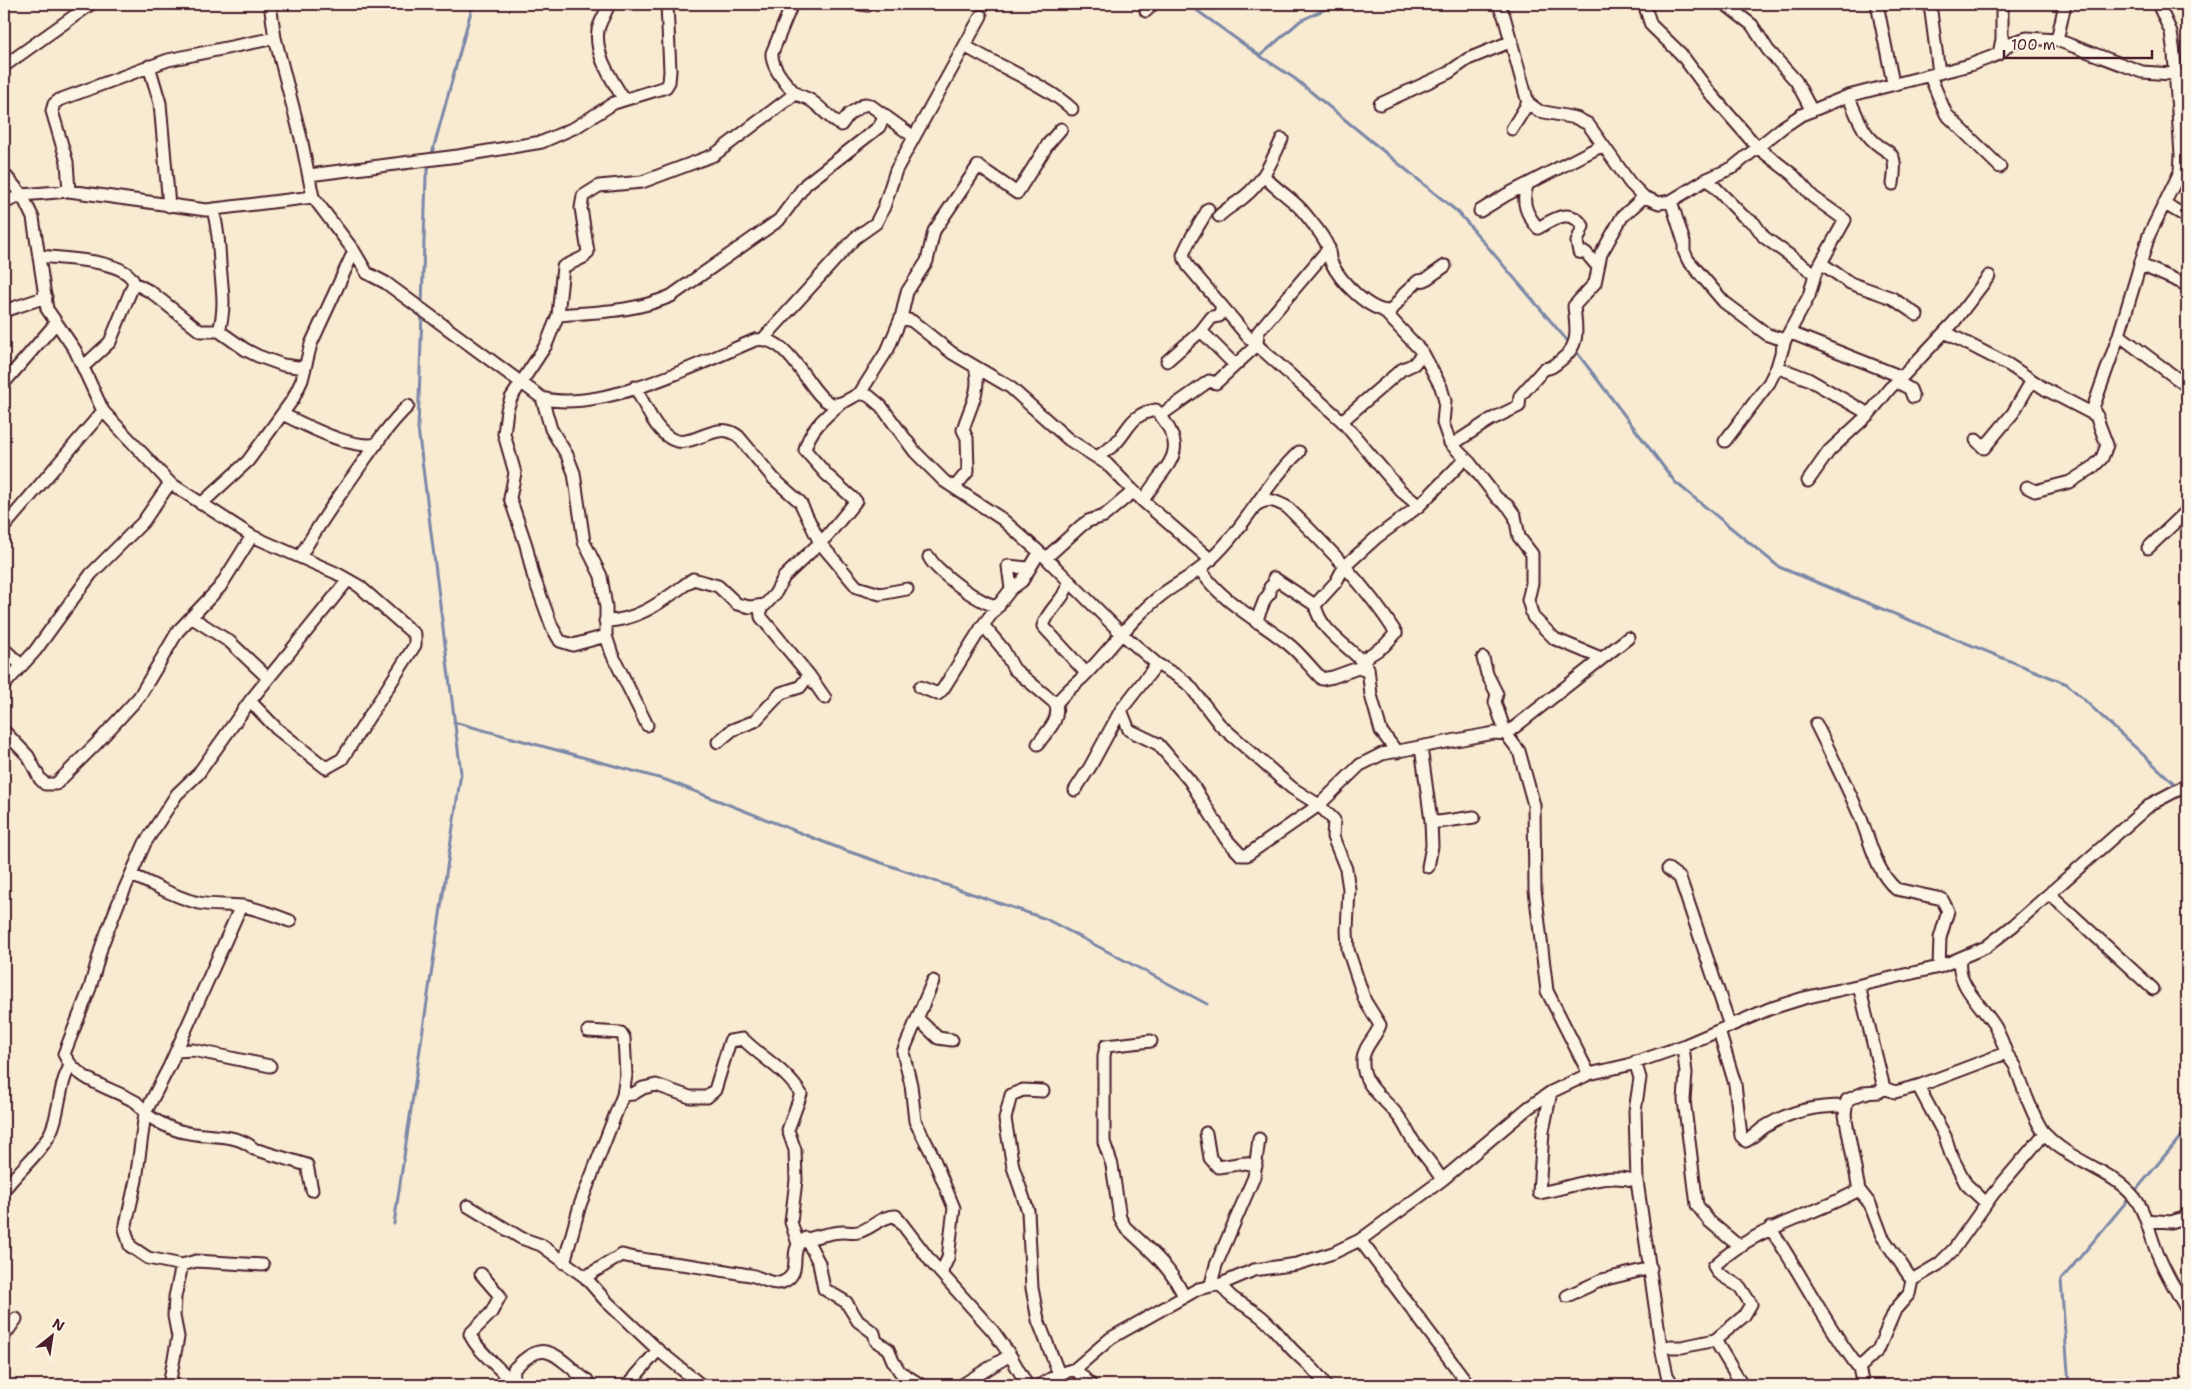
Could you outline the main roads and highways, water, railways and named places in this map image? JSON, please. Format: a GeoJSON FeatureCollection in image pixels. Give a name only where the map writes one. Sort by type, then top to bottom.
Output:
{"type":"FeatureCollection","features":[{"type":"Feature","properties":{"kind":"waterway"},"geometry":{"type":"LineString","coordinates":[[431,157],[473,4]]}},
{"type":"Feature","properties":{"kind":"waterway"},"geometry":{"type":"LineString","coordinates":[[1188,4],[1294,78],[1459,213],[1571,345]]}},
{"type":"Feature","properties":{"kind":"waterway"},"geometry":{"type":"LineString","coordinates":[[1260,56],[1300,21],[1336,4]]}},
{"type":"Feature","properties":{"kind":"waterway"},"geometry":{"type":"LineString","coordinates":[[422,306],[426,176],[430,163]]}},
{"type":"Feature","properties":{"kind":"waterway"},"geometry":{"type":"LineString","coordinates":[[394,1224],[461,773],[418,428],[422,312]]}},
{"type":"Feature","properties":{"kind":"waterway"},"geometry":{"type":"LineString","coordinates":[[1575,350],[1675,482],[1779,567],[2067,684],[2178,787]]}},
{"type":"Feature","properties":{"kind":"waterway"},"geometry":{"type":"LineString","coordinates":[[454,722],[666,780],[844,850],[1046,919],[1207,1004]]}},
{"type":"Feature","properties":{"kind":"waterway"},"geometry":{"type":"LineString","coordinates":[[2069,1385],[2061,1280],[2187,1129]]}}]}
